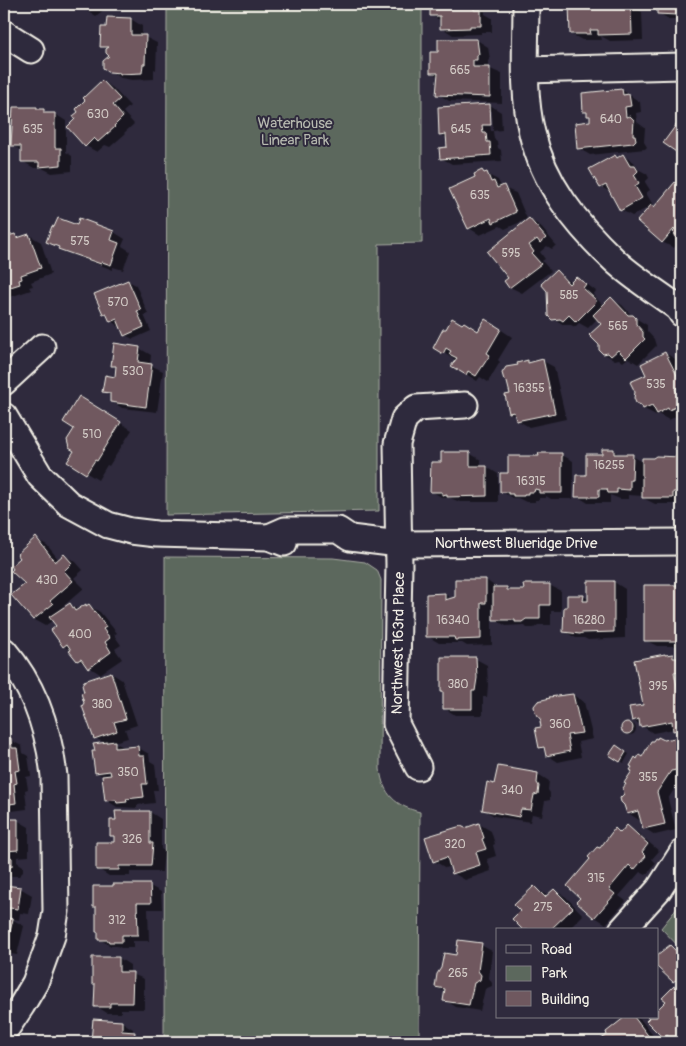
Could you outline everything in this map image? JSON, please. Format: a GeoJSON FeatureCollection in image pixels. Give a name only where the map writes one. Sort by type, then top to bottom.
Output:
{"type":"FeatureCollection","features":[{"type":"Feature","properties":{"kind":"street"},"geometry":{"type":"LineString","coordinates":[[526,4],[527,101],[532,133],[541,162],[574,219],[615,261],[671,303],[682,314]]}},
{"type":"Feature","properties":{"kind":"street"},"geometry":{"type":"LineString","coordinates":[[4,32],[31,50]]}},
{"type":"Feature","properties":{"kind":"street"},"geometry":{"type":"LineString","coordinates":[[526,70],[682,66]]}},
{"type":"Feature","properties":{"kind":"street"},"geometry":{"type":"LineString","coordinates":[[4,382],[42,347]]}},
{"type":"Feature","properties":{"kind":"street","name":"Northwest 163rd Place"},"geometry":{"type":"LineString","coordinates":[[418,767],[396,724],[399,544],[396,444],[404,419],[416,408],[465,405]]}},
{"type":"Feature","properties":{"kind":"street","name":"Northwest Blueridge Drive"},"geometry":{"type":"LineString","coordinates":[[4,416],[40,476],[69,504],[108,525],[131,531],[156,534],[269,537],[285,530],[338,530],[350,538],[399,544],[682,542]]}},
{"type":"Feature","properties":{"kind":"street"},"geometry":{"type":"LineString","coordinates":[[4,651],[32,692],[52,755],[55,794],[56,911],[52,936],[35,984],[8,1026],[4,1029]]}},
{"type":"Feature","properties":{"kind":"street"},"geometry":{"type":"LineString","coordinates":[[624,928],[659,889],[682,853]]}},
{"type":"Feature","properties":{"kind":"green space","name":"Waterhouse Linear Park"},"geometry":{"type":"Polygon","coordinates":[[[167,4],[422,4],[422,243],[379,244],[379,511],[166,515],[167,4]]]}},
{"type":"Feature","properties":{"kind":"green space"},"geometry":{"type":"Polygon","coordinates":[[[165,557],[333,558],[365,562],[377,570],[381,580],[380,769],[384,786],[392,798],[404,806],[420,812],[419,1042],[164,1042],[165,557]]]}},
{"type":"Feature","properties":{"kind":"green space"},"geometry":{"type":"Polygon","coordinates":[[[682,902],[682,950],[661,928],[682,902]]]}},
{"type":"Feature","properties":{"kind":"building"},"geometry":{"type":"Polygon","coordinates":[[[78,4],[91,4],[84,10],[78,4]]]}},
{"type":"Feature","properties":{"kind":"building"},"geometry":{"type":"Polygon","coordinates":[[[430,4],[490,5],[474,5],[474,10],[481,10],[481,26],[440,29],[440,16],[430,16],[430,4]]]}},
{"type":"Feature","properties":{"kind":"building"},"geometry":{"type":"Polygon","coordinates":[[[569,4],[592,4],[592,6],[631,5],[632,34],[598,35],[598,30],[590,30],[591,34],[570,34],[569,4]]]}},
{"type":"Feature","properties":{"kind":"building"},"geometry":{"type":"Polygon","coordinates":[[[657,4],[682,4],[682,19],[677,19],[677,15],[657,14],[657,4]]]}},
{"type":"Feature","properties":{"kind":"building"},"geometry":{"type":"Polygon","coordinates":[[[107,17],[131,18],[131,35],[146,35],[145,64],[143,64],[142,73],[120,74],[109,72],[103,68],[103,61],[109,56],[106,53],[106,49],[109,47],[100,47],[101,27],[106,27],[107,17]]]}},
{"type":"Feature","properties":{"kind":"building"},"geometry":{"type":"Polygon","coordinates":[[[438,39],[477,39],[479,54],[477,55],[477,60],[473,60],[473,67],[490,67],[490,97],[436,95],[438,73],[430,73],[430,52],[438,52],[438,39]]]}},
{"type":"Feature","properties":{"kind":"building"},"geometry":{"type":"Polygon","coordinates":[[[102,80],[120,99],[113,105],[123,117],[98,142],[94,138],[85,147],[67,127],[75,119],[73,116],[78,112],[76,109],[85,100],[83,98],[102,80]]]}},
{"type":"Feature","properties":{"kind":"building"},"geometry":{"type":"Polygon","coordinates":[[[622,89],[623,95],[629,94],[631,106],[625,107],[626,117],[630,116],[634,120],[633,135],[635,135],[636,140],[633,143],[577,149],[575,123],[590,121],[590,116],[587,116],[587,112],[583,112],[582,93],[622,89]]]}},
{"type":"Feature","properties":{"kind":"building"},"geometry":{"type":"Polygon","coordinates":[[[490,104],[491,125],[482,125],[483,133],[486,133],[487,142],[490,142],[491,155],[440,159],[439,148],[447,147],[446,134],[439,135],[438,107],[490,104]]]}},
{"type":"Feature","properties":{"kind":"building"},"geometry":{"type":"Polygon","coordinates":[[[13,107],[37,107],[37,109],[44,109],[44,113],[55,113],[55,148],[61,148],[61,165],[39,167],[39,162],[21,162],[21,146],[11,146],[13,107]]]}},
{"type":"Feature","properties":{"kind":"building"},"geometry":{"type":"Polygon","coordinates":[[[682,117],[682,156],[663,143],[682,117]]]}},
{"type":"Feature","properties":{"kind":"building"},"geometry":{"type":"Polygon","coordinates":[[[623,154],[630,166],[635,166],[638,171],[634,175],[639,183],[635,186],[642,198],[620,211],[606,185],[600,188],[589,169],[615,155],[617,158],[623,154]]]}},
{"type":"Feature","properties":{"kind":"building"},"geometry":{"type":"Polygon","coordinates":[[[482,170],[484,173],[487,172],[491,182],[494,181],[497,188],[504,185],[516,212],[493,223],[491,218],[468,229],[449,189],[475,177],[474,174],[482,170]]]}},
{"type":"Feature","properties":{"kind":"building"},"geometry":{"type":"Polygon","coordinates":[[[675,182],[682,188],[682,243],[674,236],[674,229],[662,243],[637,221],[651,205],[654,207],[675,182]]]}},
{"type":"Feature","properties":{"kind":"building"},"geometry":{"type":"Polygon","coordinates":[[[58,218],[77,225],[79,218],[114,231],[111,240],[119,243],[111,265],[102,262],[101,264],[58,249],[59,247],[46,242],[52,226],[54,227],[58,218]]]}},
{"type":"Feature","properties":{"kind":"building"},"geometry":{"type":"Polygon","coordinates":[[[529,218],[546,238],[540,243],[537,239],[529,245],[534,252],[532,254],[541,264],[509,288],[504,281],[508,278],[487,252],[529,218]]]}},
{"type":"Feature","properties":{"kind":"building"},"geometry":{"type":"Polygon","coordinates":[[[7,231],[8,236],[15,234],[17,238],[29,234],[41,268],[21,275],[20,284],[4,289],[4,232],[7,231]]]}},
{"type":"Feature","properties":{"kind":"building"},"geometry":{"type":"Polygon","coordinates":[[[556,270],[569,284],[576,277],[586,284],[583,288],[596,300],[576,322],[569,315],[563,321],[560,319],[552,320],[548,316],[547,291],[541,284],[556,270]]]}},
{"type":"Feature","properties":{"kind":"building"},"geometry":{"type":"Polygon","coordinates":[[[128,280],[141,310],[137,311],[144,327],[124,336],[117,319],[110,322],[106,313],[103,314],[94,294],[128,280]]]}},
{"type":"Feature","properties":{"kind":"building"},"geometry":{"type":"Polygon","coordinates":[[[611,297],[628,315],[633,315],[636,318],[636,324],[643,332],[645,339],[626,358],[618,350],[611,356],[608,353],[603,354],[599,350],[599,345],[589,335],[601,324],[593,315],[611,297]]]}},
{"type":"Feature","properties":{"kind":"building"},"geometry":{"type":"Polygon","coordinates":[[[452,318],[462,324],[464,322],[478,331],[485,319],[501,329],[487,353],[490,355],[476,376],[468,371],[466,375],[451,366],[457,358],[449,354],[451,351],[446,348],[443,354],[433,348],[443,329],[446,329],[452,318]]]}},
{"type":"Feature","properties":{"kind":"building"},"geometry":{"type":"Polygon","coordinates":[[[114,343],[140,347],[138,362],[152,364],[146,407],[110,402],[110,393],[102,392],[105,375],[115,377],[116,366],[111,366],[114,343]]]}},
{"type":"Feature","properties":{"kind":"building"},"geometry":{"type":"Polygon","coordinates":[[[665,352],[682,385],[675,389],[681,394],[682,404],[657,414],[652,405],[643,409],[641,405],[636,403],[634,398],[635,392],[630,382],[646,375],[641,364],[665,352]]]}},
{"type":"Feature","properties":{"kind":"building"},"geometry":{"type":"Polygon","coordinates":[[[543,359],[555,413],[516,421],[514,412],[509,413],[505,395],[510,394],[502,373],[506,367],[518,365],[517,363],[528,360],[528,363],[543,359]]]}},
{"type":"Feature","properties":{"kind":"building"},"geometry":{"type":"Polygon","coordinates":[[[79,396],[121,422],[97,461],[95,460],[86,474],[67,462],[74,451],[69,448],[67,440],[74,429],[63,422],[79,396]]]}},
{"type":"Feature","properties":{"kind":"building"},"geometry":{"type":"Polygon","coordinates":[[[602,449],[614,449],[614,454],[633,454],[630,490],[617,489],[617,493],[608,493],[607,489],[599,489],[599,497],[575,497],[576,475],[586,475],[586,454],[602,454],[602,449]]]}},
{"type":"Feature","properties":{"kind":"building"},"geometry":{"type":"Polygon","coordinates":[[[441,452],[470,452],[470,466],[487,466],[487,496],[447,497],[447,494],[442,495],[442,492],[430,492],[431,462],[441,462],[441,452]]]}},
{"type":"Feature","properties":{"kind":"building"},"geometry":{"type":"Polygon","coordinates":[[[538,453],[562,453],[562,493],[539,493],[539,490],[535,489],[534,492],[528,492],[524,496],[513,496],[513,494],[508,494],[508,492],[500,492],[500,473],[508,473],[508,456],[539,456],[538,453]]]}},
{"type":"Feature","properties":{"kind":"building"},"geometry":{"type":"Polygon","coordinates":[[[656,456],[682,457],[682,492],[673,492],[673,498],[642,498],[642,458],[653,458],[656,456]]]}},
{"type":"Feature","properties":{"kind":"building"},"geometry":{"type":"Polygon","coordinates":[[[36,537],[55,562],[64,554],[72,563],[64,571],[73,581],[50,601],[53,604],[33,620],[11,595],[25,584],[11,571],[13,569],[11,566],[20,558],[17,554],[36,537]]]}},
{"type":"Feature","properties":{"kind":"building"},"geometry":{"type":"Polygon","coordinates":[[[455,579],[486,579],[486,603],[481,603],[481,639],[455,640],[454,637],[426,637],[426,594],[445,593],[445,600],[455,597],[455,579]]]}},
{"type":"Feature","properties":{"kind":"building"},"geometry":{"type":"Polygon","coordinates":[[[678,580],[682,580],[682,641],[644,641],[644,585],[678,585],[678,580]]]}},
{"type":"Feature","properties":{"kind":"building"},"geometry":{"type":"Polygon","coordinates":[[[588,581],[614,581],[614,632],[580,634],[563,632],[564,607],[567,607],[567,595],[584,595],[583,601],[588,601],[588,581]]]}},
{"type":"Feature","properties":{"kind":"building"},"geometry":{"type":"Polygon","coordinates":[[[523,584],[550,584],[550,605],[540,605],[540,619],[526,619],[522,622],[515,622],[515,620],[493,620],[493,587],[507,587],[507,590],[524,590],[523,584]]]}},
{"type":"Feature","properties":{"kind":"building"},"geometry":{"type":"Polygon","coordinates":[[[70,603],[75,611],[89,604],[106,627],[103,629],[110,638],[105,642],[111,652],[88,669],[81,659],[77,661],[69,651],[71,650],[67,644],[63,647],[51,630],[56,626],[49,617],[70,603]]]}},
{"type":"Feature","properties":{"kind":"building"},"geometry":{"type":"Polygon","coordinates":[[[673,654],[673,658],[677,658],[679,671],[674,672],[680,700],[682,700],[682,729],[673,731],[672,721],[640,727],[639,719],[632,721],[629,707],[643,705],[634,660],[673,654]]]}},
{"type":"Feature","properties":{"kind":"building"},"geometry":{"type":"Polygon","coordinates":[[[441,657],[476,657],[477,678],[475,691],[472,691],[472,709],[443,709],[441,657]]]}},
{"type":"Feature","properties":{"kind":"building"},"geometry":{"type":"Polygon","coordinates":[[[111,672],[126,719],[114,722],[117,731],[94,739],[82,706],[84,703],[81,693],[84,692],[82,685],[84,681],[111,672]]]}},
{"type":"Feature","properties":{"kind":"building"},"geometry":{"type":"Polygon","coordinates":[[[573,694],[582,733],[567,735],[570,751],[546,756],[544,747],[539,748],[535,728],[541,727],[541,720],[535,713],[534,706],[538,701],[549,697],[573,694]]]}},
{"type":"Feature","properties":{"kind":"building"},"geometry":{"type":"Polygon","coordinates":[[[625,722],[629,722],[633,728],[629,734],[625,734],[621,730],[621,726],[625,722]]]}},
{"type":"Feature","properties":{"kind":"building"},"geometry":{"type":"Polygon","coordinates":[[[681,734],[682,769],[671,771],[657,792],[665,824],[643,829],[638,811],[627,814],[620,798],[624,794],[623,788],[626,784],[624,783],[632,771],[630,766],[635,757],[637,759],[639,755],[642,757],[651,741],[655,738],[657,739],[658,737],[664,740],[675,738],[681,734]]]}},
{"type":"Feature","properties":{"kind":"building"},"geometry":{"type":"Polygon","coordinates":[[[11,738],[12,748],[17,748],[20,770],[15,771],[17,783],[14,784],[16,803],[4,805],[4,739],[11,738]]]}},
{"type":"Feature","properties":{"kind":"building"},"geometry":{"type":"Polygon","coordinates":[[[115,741],[115,748],[138,746],[139,756],[144,756],[147,784],[142,784],[144,797],[126,799],[127,802],[105,801],[102,776],[111,775],[110,771],[95,773],[92,751],[95,751],[93,744],[115,741]]]}},
{"type":"Feature","properties":{"kind":"building"},"geometry":{"type":"Polygon","coordinates":[[[616,745],[626,752],[620,762],[609,755],[616,745]]]}},
{"type":"Feature","properties":{"kind":"building"},"geometry":{"type":"Polygon","coordinates":[[[498,766],[538,773],[538,794],[534,795],[531,810],[521,809],[519,817],[482,810],[487,782],[494,784],[498,766]]]}},
{"type":"Feature","properties":{"kind":"building"},"geometry":{"type":"Polygon","coordinates":[[[115,811],[150,811],[150,843],[153,843],[151,866],[119,866],[119,870],[96,870],[96,842],[114,842],[114,836],[110,836],[110,820],[116,820],[115,811]]]}},
{"type":"Feature","properties":{"kind":"building"},"geometry":{"type":"Polygon","coordinates":[[[4,819],[18,819],[18,850],[6,851],[6,854],[12,858],[12,866],[7,870],[4,870],[4,819]]]}},
{"type":"Feature","properties":{"kind":"building"},"geometry":{"type":"Polygon","coordinates":[[[479,823],[486,849],[476,852],[480,865],[452,874],[447,857],[433,862],[425,837],[461,826],[465,828],[479,823]]]}},
{"type":"Feature","properties":{"kind":"building"},"geometry":{"type":"Polygon","coordinates":[[[627,825],[648,844],[642,852],[646,856],[634,870],[629,865],[609,889],[615,894],[594,918],[576,902],[580,898],[567,886],[590,859],[588,857],[597,847],[600,848],[615,828],[620,833],[627,825]]]}},
{"type":"Feature","properties":{"kind":"building"},"geometry":{"type":"Polygon","coordinates":[[[113,884],[150,884],[151,903],[137,903],[138,935],[122,935],[122,942],[98,940],[98,932],[96,932],[96,907],[93,907],[93,886],[113,886],[113,884]]]}},
{"type":"Feature","properties":{"kind":"building"},"geometry":{"type":"Polygon","coordinates":[[[4,885],[21,887],[18,909],[9,908],[8,914],[4,913],[4,885]]]}},
{"type":"Feature","properties":{"kind":"building"},"geometry":{"type":"Polygon","coordinates":[[[534,886],[545,897],[554,889],[573,908],[552,928],[521,928],[512,919],[520,911],[514,905],[534,886]]]}},
{"type":"Feature","properties":{"kind":"building"},"geometry":{"type":"Polygon","coordinates":[[[4,917],[13,919],[6,949],[4,949],[4,917]]]}},
{"type":"Feature","properties":{"kind":"building"},"geometry":{"type":"Polygon","coordinates":[[[458,940],[482,943],[478,971],[481,975],[480,980],[474,983],[469,1005],[443,1001],[445,989],[435,987],[444,953],[456,955],[458,940]]]}},
{"type":"Feature","properties":{"kind":"building"},"geometry":{"type":"Polygon","coordinates":[[[670,945],[682,957],[682,986],[676,980],[673,982],[658,968],[658,954],[670,945]]]}},
{"type":"Feature","properties":{"kind":"building"},"geometry":{"type":"Polygon","coordinates":[[[92,957],[119,957],[119,972],[133,972],[132,1003],[110,1003],[110,1007],[94,1007],[95,984],[92,984],[92,957]]]}},
{"type":"Feature","properties":{"kind":"building"},"geometry":{"type":"Polygon","coordinates":[[[674,986],[678,989],[682,986],[682,1040],[675,1042],[667,1035],[664,1039],[646,1021],[649,1018],[658,1018],[658,1009],[666,1001],[662,998],[674,986]]]}},
{"type":"Feature","properties":{"kind":"building"},"geometry":{"type":"Polygon","coordinates":[[[624,1018],[635,1018],[653,1042],[597,1042],[607,1035],[606,1032],[624,1018]]]}},
{"type":"Feature","properties":{"kind":"building"},"geometry":{"type":"Polygon","coordinates":[[[93,1019],[122,1021],[122,1031],[135,1032],[134,1042],[91,1042],[93,1019]]]}}]}
